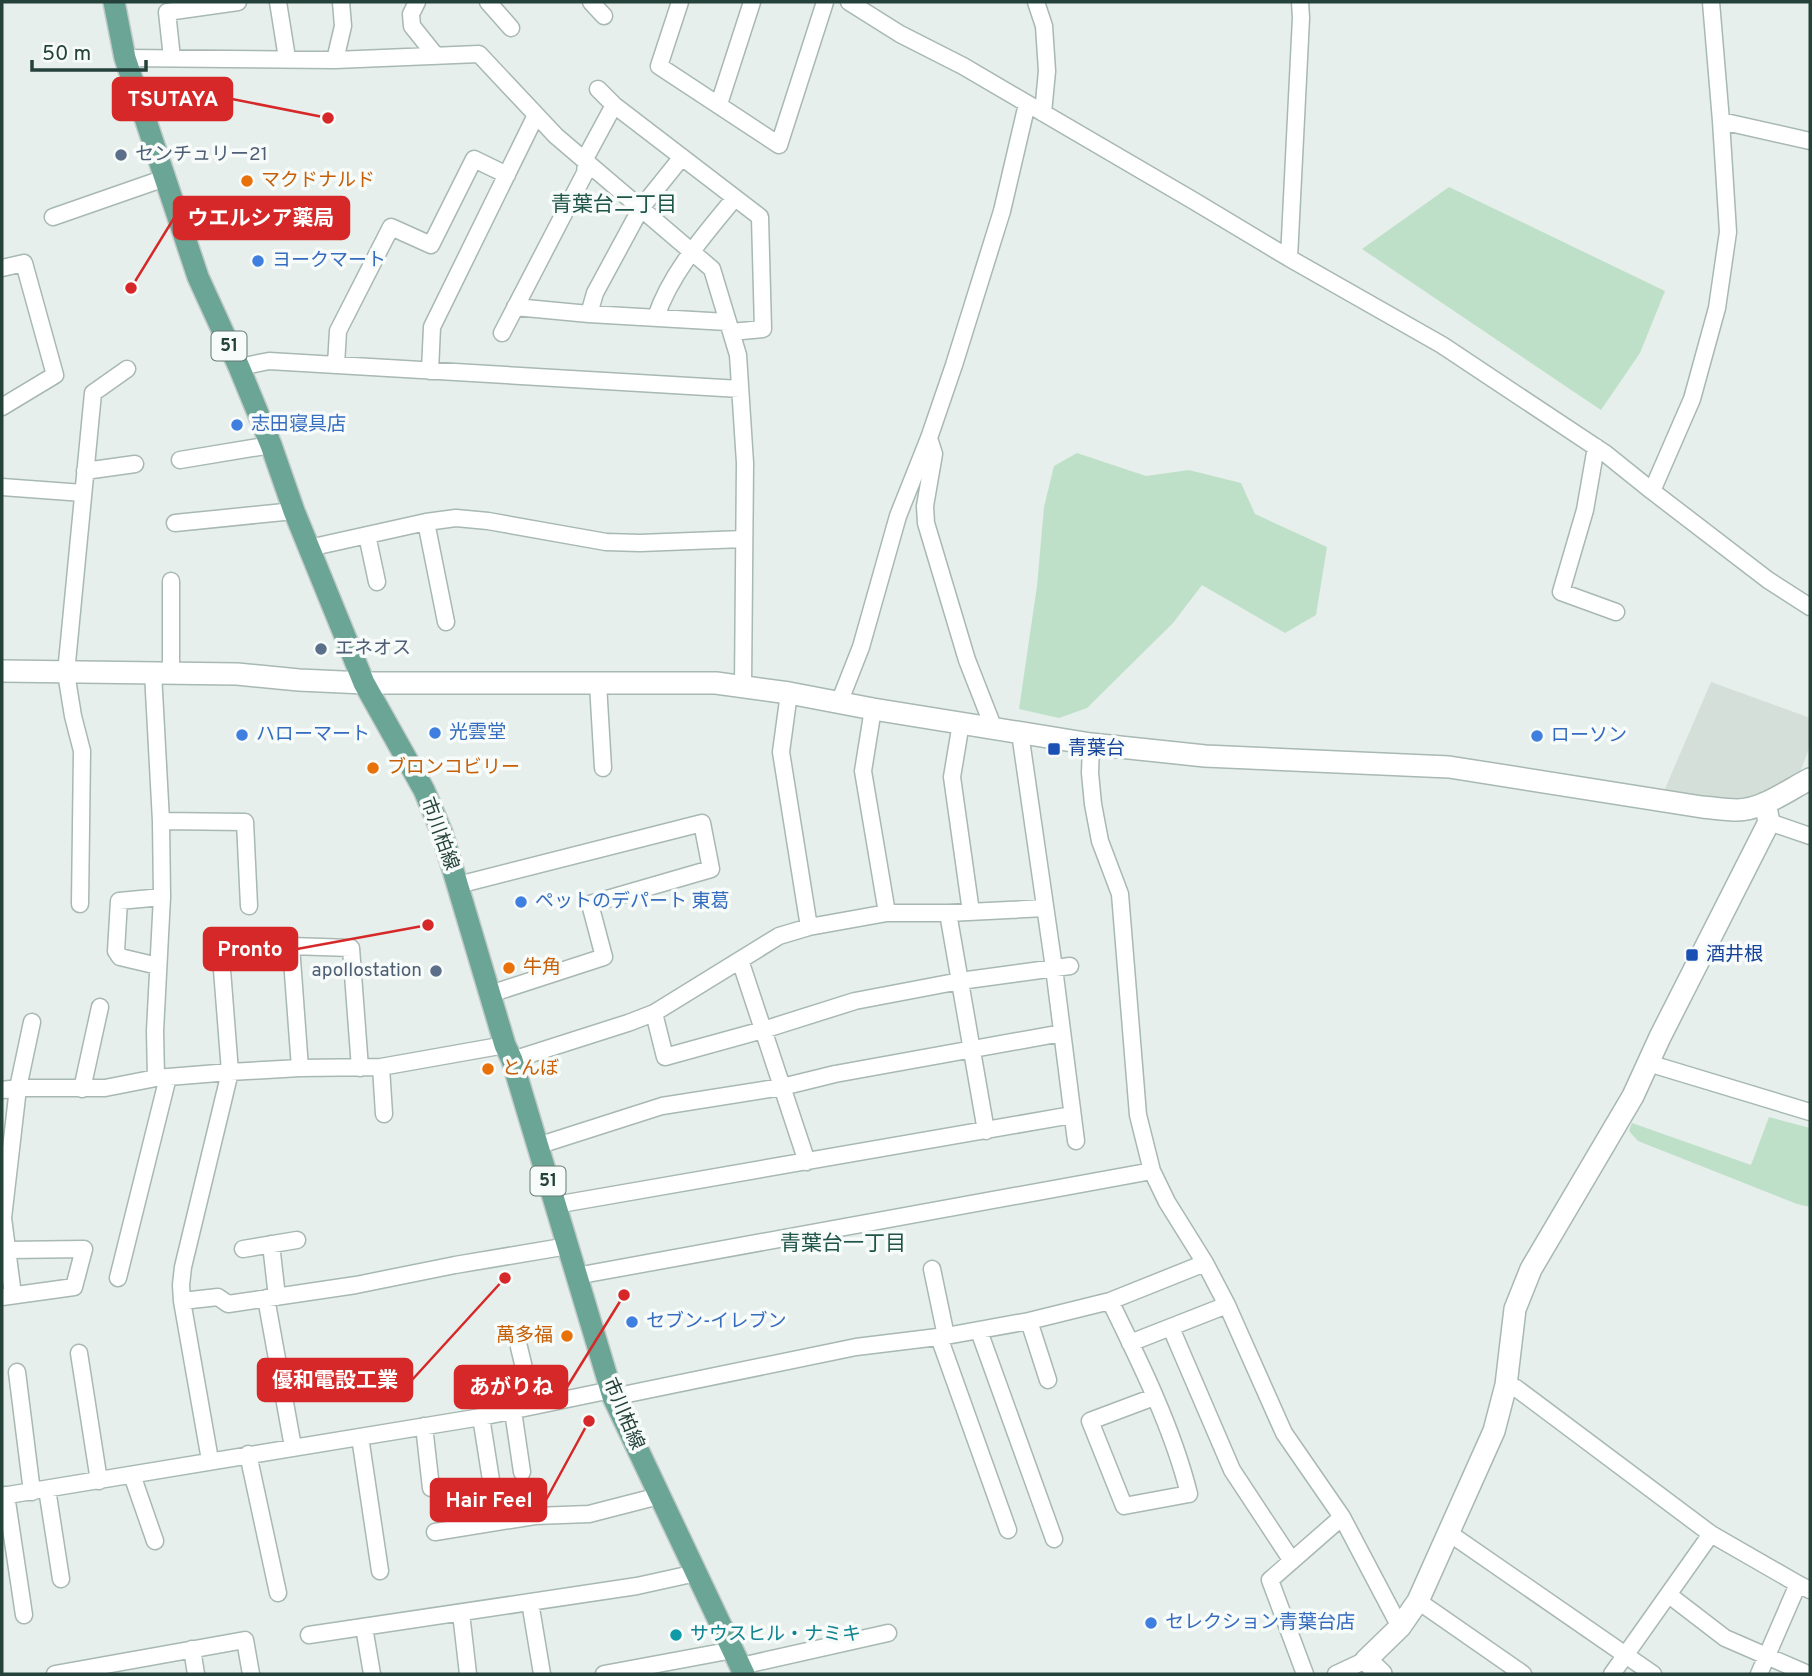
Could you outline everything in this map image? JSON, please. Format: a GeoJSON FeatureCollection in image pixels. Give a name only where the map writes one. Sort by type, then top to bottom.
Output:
{"type":"FeatureCollection","features":[{"type":"Feature","properties":{"kind":"main road","name":"市川柏線"},"geometry":{"type":"LineString","coordinates":[[114,2],[125,58],[198,277],[271,445],[294,511],[364,683],[424,790],[442,833],[612,1394],[739,1663]]}},
{"type":"Feature","properties":{"kind":"street"},"geometry":{"type":"LineString","coordinates":[[172,58],[167,12],[238,2]]}},
{"type":"Feature","properties":{"kind":"street"},"geometry":{"type":"LineString","coordinates":[[278,2],[287,58]]}},
{"type":"Feature","properties":{"kind":"street"},"geometry":{"type":"LineString","coordinates":[[335,60],[343,26],[341,2]]}},
{"type":"Feature","properties":{"kind":"street"},"geometry":{"type":"LineString","coordinates":[[417,2],[411,14],[412,26],[436,56]]}},
{"type":"Feature","properties":{"kind":"street"},"geometry":{"type":"LineString","coordinates":[[488,2],[511,28]]}},
{"type":"Feature","properties":{"kind":"street"},"geometry":{"type":"LineString","coordinates":[[591,2],[604,16]]}},
{"type":"Feature","properties":{"kind":"street"},"geometry":{"type":"LineString","coordinates":[[680,2],[659,66],[779,145],[825,2]]}},
{"type":"Feature","properties":{"kind":"street"},"geometry":{"type":"LineString","coordinates":[[719,104],[752,2]]}},
{"type":"Feature","properties":{"kind":"street"},"geometry":{"type":"LineString","coordinates":[[849,2],[900,34],[963,66],[1442,345],[1596,447],[1768,580],[1810,607]]}},
{"type":"Feature","properties":{"kind":"street"},"geometry":{"type":"LineString","coordinates":[[1036,2],[1044,26],[1046,48],[1043,113]]}},
{"type":"Feature","properties":{"kind":"street"},"geometry":{"type":"LineString","coordinates":[[1289,258],[1300,2]]}},
{"type":"Feature","properties":{"kind":"street"},"geometry":{"type":"LineString","coordinates":[[1651,491],[1692,399],[1717,308],[1728,232],[1711,2]]}},
{"type":"Feature","properties":{"kind":"street"},"geometry":{"type":"LineString","coordinates":[[125,58],[335,60],[479,54],[556,136],[712,269],[738,355],[745,463],[743,686]]}},
{"type":"Feature","properties":{"kind":"street"},"geometry":{"type":"LineString","coordinates":[[515,307],[656,317],[763,330],[760,217],[614,105],[598,89]]}},
{"type":"Feature","properties":{"kind":"street"},"geometry":{"type":"LineString","coordinates":[[839,703],[861,647],[898,516],[954,365],[1002,211],[1027,104]]}},
{"type":"Feature","properties":{"kind":"street"},"geometry":{"type":"LineString","coordinates":[[502,333],[585,173],[587,155],[614,105]]}},
{"type":"Feature","properties":{"kind":"street"},"geometry":{"type":"LineString","coordinates":[[430,371],[432,327],[536,116]]}},
{"type":"Feature","properties":{"kind":"street"},"geometry":{"type":"LineString","coordinates":[[1721,121],[1810,141]]}},
{"type":"Feature","properties":{"kind":"street"},"geometry":{"type":"LineString","coordinates":[[589,314],[595,293],[641,208],[682,157]]}},
{"type":"Feature","properties":{"kind":"street"},"geometry":{"type":"LineString","coordinates":[[336,365],[338,331],[391,227],[431,245],[474,159],[507,175]]}},
{"type":"Feature","properties":{"kind":"street"},"geometry":{"type":"LineString","coordinates":[[53,217],[165,178]]}},
{"type":"Feature","properties":{"kind":"street"},"geometry":{"type":"LineString","coordinates":[[656,317],[692,250],[734,199]]}},
{"type":"Feature","properties":{"kind":"street"},"geometry":{"type":"LineString","coordinates":[[2,268],[24,263],[55,375],[2,407]]}},
{"type":"Feature","properties":{"kind":"street"},"geometry":{"type":"LineString","coordinates":[[239,367],[269,361],[740,389]]}},
{"type":"Feature","properties":{"kind":"street"},"geometry":{"type":"LineString","coordinates":[[80,904],[82,751],[66,673],[93,393],[127,369]]}},
{"type":"Feature","properties":{"kind":"street"},"geometry":{"type":"LineString","coordinates":[[929,438],[934,454],[925,506],[926,523],[967,660],[994,729]]}},
{"type":"Feature","properties":{"kind":"street"},"geometry":{"type":"LineString","coordinates":[[180,460],[271,445]]}},
{"type":"Feature","properties":{"kind":"street"},"geometry":{"type":"LineString","coordinates":[[1596,447],[1585,510],[1561,592],[1616,612]]}},
{"type":"Feature","properties":{"kind":"street"},"geometry":{"type":"LineString","coordinates":[[85,471],[135,464]]}},
{"type":"Feature","properties":{"kind":"street"},"geometry":{"type":"LineString","coordinates":[[2,487],[83,493]]}},
{"type":"Feature","properties":{"kind":"street"},"geometry":{"type":"LineString","coordinates":[[175,523],[294,511]]}},
{"type":"Feature","properties":{"kind":"street"},"geometry":{"type":"LineString","coordinates":[[309,548],[426,522],[456,519],[488,521],[617,542],[743,539]]}},
{"type":"Feature","properties":{"kind":"street"},"geometry":{"type":"LineString","coordinates":[[426,522],[446,622]]}},
{"type":"Feature","properties":{"kind":"street"},"geometry":{"type":"LineString","coordinates":[[367,535],[377,582]]}},
{"type":"Feature","properties":{"kind":"street"},"geometry":{"type":"LineString","coordinates":[[118,1278],[162,1078],[155,1031],[162,898],[162,673],[171,581]]}},
{"type":"Feature","properties":{"kind":"street"},"geometry":{"type":"LineString","coordinates":[[2,671],[237,674],[364,683],[716,683],[1091,744],[1205,756],[1449,767],[1702,807],[1737,810],[1756,807],[1810,835]]}},
{"type":"Feature","properties":{"kind":"street"},"geometry":{"type":"LineString","coordinates":[[598,684],[603,768]]}},
{"type":"Feature","properties":{"kind":"street"},"geometry":{"type":"LineString","coordinates":[[789,693],[781,752],[810,927]]}},
{"type":"Feature","properties":{"kind":"street"},"geometry":{"type":"LineString","coordinates":[[873,709],[863,771],[887,913]]}},
{"type":"Feature","properties":{"kind":"street"},"geometry":{"type":"LineString","coordinates":[[961,723],[953,777],[971,912]]}},
{"type":"Feature","properties":{"kind":"street"},"geometry":{"type":"LineString","coordinates":[[1020,733],[1045,908],[1062,967],[1062,1033],[1076,1142]]}},
{"type":"Feature","properties":{"kind":"street"},"geometry":{"type":"LineString","coordinates":[[1091,744],[1093,804],[1101,841],[1120,894],[1138,1115],[1152,1171],[1227,1305],[1284,1433],[1342,1517],[1400,1628]]}},
{"type":"Feature","properties":{"kind":"street"},"geometry":{"type":"LineString","coordinates":[[1336,1674],[1373,1667],[1418,1601],[1494,1431],[1506,1385],[1516,1309],[1527,1278],[1633,1096],[1767,813],[1810,779]]}},
{"type":"Feature","properties":{"kind":"street"},"geometry":{"type":"LineString","coordinates":[[161,821],[245,822],[249,906]]}},
{"type":"Feature","properties":{"kind":"street"},"geometry":{"type":"LineString","coordinates":[[458,885],[702,822],[711,869],[590,904],[604,957],[490,993]]}},
{"type":"Feature","properties":{"kind":"street"},"geometry":{"type":"LineString","coordinates":[[158,966],[120,957],[116,951],[119,901],[162,898]]}},
{"type":"Feature","properties":{"kind":"street"},"geometry":{"type":"LineString","coordinates":[[10,1089],[105,1088],[162,1078],[230,1072],[300,1068],[381,1068],[508,1053],[628,1023],[654,1013],[779,936],[810,927],[887,913],[948,914],[1045,908]]}},
{"type":"Feature","properties":{"kind":"street"},"geometry":{"type":"LineString","coordinates":[[948,914],[986,1131]]}},
{"type":"Feature","properties":{"kind":"street"},"geometry":{"type":"LineString","coordinates":[[210,1460],[181,1285],[230,1072],[220,944]]}},
{"type":"Feature","properties":{"kind":"street"},"geometry":{"type":"LineString","coordinates":[[300,1068],[291,946],[351,948],[360,1068]]}},
{"type":"Feature","properties":{"kind":"street"},"geometry":{"type":"LineString","coordinates":[[740,960],[807,1162]]}},
{"type":"Feature","properties":{"kind":"street"},"geometry":{"type":"LineString","coordinates":[[654,1013],[665,1057],[855,1001],[960,981],[1062,967]]}},
{"type":"Feature","properties":{"kind":"street"},"geometry":{"type":"LineString","coordinates":[[82,1089],[100,1007]]}},
{"type":"Feature","properties":{"kind":"street"},"geometry":{"type":"LineString","coordinates":[[8,1250],[84,1250],[74,1287],[7,1296],[8,1250],[3,1218],[10,1089],[33,1022]]}},
{"type":"Feature","properties":{"kind":"street"},"geometry":{"type":"LineString","coordinates":[[537,1146],[662,1106],[782,1087],[835,1074],[1062,1033]]}},
{"type":"Feature","properties":{"kind":"street"},"geometry":{"type":"LineString","coordinates":[[1648,1063],[1810,1112]]}},
{"type":"Feature","properties":{"kind":"street"},"geometry":{"type":"LineString","coordinates":[[381,1068],[384,1114]]}},
{"type":"Feature","properties":{"kind":"street"},"geometry":{"type":"LineString","coordinates":[[555,1205],[1072,1115]]}},
{"type":"Feature","properties":{"kind":"street"},"geometry":{"type":"LineString","coordinates":[[576,1276],[1152,1171]]}},
{"type":"Feature","properties":{"kind":"street"},"geometry":{"type":"LineString","coordinates":[[243,1249],[297,1240]]}},
{"type":"Feature","properties":{"kind":"street"},"geometry":{"type":"LineString","coordinates":[[271,1244],[272,1298],[293,1447]]}},
{"type":"Feature","properties":{"kind":"street"},"geometry":{"type":"LineString","coordinates":[[182,1301],[218,1297],[228,1304],[272,1298],[356,1286],[455,1265],[568,1246]]}},
{"type":"Feature","properties":{"kind":"street"},"geometry":{"type":"LineString","coordinates":[[24,1615],[4,1496],[481,1417],[856,1347],[979,1331],[1110,1301],[1205,1264]]}},
{"type":"Feature","properties":{"kind":"street"},"geometry":{"type":"LineString","coordinates":[[932,1269],[942,1336],[1008,1530]]}},
{"type":"Feature","properties":{"kind":"street"},"geometry":{"type":"LineString","coordinates":[[1110,1301],[1130,1343],[1154,1397],[1181,1460],[1189,1494],[1124,1506],[1090,1421],[1154,1397]]}},
{"type":"Feature","properties":{"kind":"street"},"geometry":{"type":"LineString","coordinates":[[1130,1343],[1227,1305]]}},
{"type":"Feature","properties":{"kind":"street"},"geometry":{"type":"LineString","coordinates":[[1029,1321],[1048,1380]]}},
{"type":"Feature","properties":{"kind":"street"},"geometry":{"type":"LineString","coordinates":[[1171,1328],[1232,1470],[1292,1561]]}},
{"type":"Feature","properties":{"kind":"street"},"geometry":{"type":"LineString","coordinates":[[979,1331],[1054,1539]]}},
{"type":"Feature","properties":{"kind":"street"},"geometry":{"type":"LineString","coordinates":[[519,1347],[533,1406]]}},
{"type":"Feature","properties":{"kind":"street"},"geometry":{"type":"LineString","coordinates":[[79,1353],[99,1481]]}},
{"type":"Feature","properties":{"kind":"street"},"geometry":{"type":"LineString","coordinates":[[17,1372],[61,1579]]}},
{"type":"Feature","properties":{"kind":"street"},"geometry":{"type":"LineString","coordinates":[[1506,1385],[1516,1388],[1711,1534],[1804,1587],[1759,1674]]}},
{"type":"Feature","properties":{"kind":"street"},"geometry":{"type":"LineString","coordinates":[[513,1411],[522,1472]]}},
{"type":"Feature","properties":{"kind":"street"},"geometry":{"type":"LineString","coordinates":[[481,1417],[491,1480]]}},
{"type":"Feature","properties":{"kind":"street"},"geometry":{"type":"LineString","coordinates":[[424,1426],[431,1488]]}},
{"type":"Feature","properties":{"kind":"street"},"geometry":{"type":"LineString","coordinates":[[360,1437],[380,1571]]}},
{"type":"Feature","properties":{"kind":"street"},"geometry":{"type":"LineString","coordinates":[[248,1454],[278,1593]]}},
{"type":"Feature","properties":{"kind":"street"},"geometry":{"type":"LineString","coordinates":[[132,1475],[155,1541]]}},
{"type":"Feature","properties":{"kind":"street"},"geometry":{"type":"LineString","coordinates":[[435,1532],[535,1516],[589,1514],[659,1496]]}},
{"type":"Feature","properties":{"kind":"street"},"geometry":{"type":"LineString","coordinates":[[1305,1674],[1270,1580],[1342,1517]]}},
{"type":"Feature","properties":{"kind":"street"},"geometry":{"type":"LineString","coordinates":[[1449,1532],[1653,1674]]}},
{"type":"Feature","properties":{"kind":"street"},"geometry":{"type":"LineString","coordinates":[[1612,1674],[1711,1534]]}},
{"type":"Feature","properties":{"kind":"street"},"geometry":{"type":"LineString","coordinates":[[309,1635],[637,1586],[696,1573]]}},
{"type":"Feature","properties":{"kind":"street"},"geometry":{"type":"LineString","coordinates":[[1669,1595],[1725,1637],[1808,1674]]}},
{"type":"Feature","properties":{"kind":"street"},"geometry":{"type":"LineString","coordinates":[[1418,1601],[1524,1674]]}},
{"type":"Feature","properties":{"kind":"street"},"geometry":{"type":"LineString","coordinates":[[530,1602],[542,1674]]}},
{"type":"Feature","properties":{"kind":"street"},"geometry":{"type":"LineString","coordinates":[[461,1613],[468,1674]]}},
{"type":"Feature","properties":{"kind":"street"},"geometry":{"type":"LineString","coordinates":[[364,1627],[372,1674]]}},
{"type":"Feature","properties":{"kind":"street"},"geometry":{"type":"LineString","coordinates":[[604,1674],[739,1663],[888,1633]]}},
{"type":"Feature","properties":{"kind":"street"},"geometry":{"type":"LineString","coordinates":[[59,1674],[130,1667],[192,1649],[245,1640],[250,1674]]}},
{"type":"Feature","properties":{"kind":"street"},"geometry":{"type":"LineString","coordinates":[[192,1649],[196,1674]]}},
{"type":"Feature","properties":{"kind":"shaded area"},"geometry":{"type":"Polygon","coordinates":[[[1711,682],[1810,718],[1810,746],[1800,772],[1766,792],[1747,798],[1706,799],[1664,791],[1711,682]]]}},
{"type":"Feature","properties":{"kind":"green space"},"geometry":{"type":"Polygon","coordinates":[[[1449,187],[1665,291],[1640,353],[1601,410],[1362,249],[1449,187]]]}},
{"type":"Feature","properties":{"kind":"green space"},"geometry":{"type":"Polygon","coordinates":[[[1077,453],[1146,476],[1189,470],[1241,483],[1255,514],[1327,547],[1316,615],[1285,633],[1202,585],[1173,623],[1087,708],[1059,718],[1019,709],[1037,586],[1044,507],[1054,466],[1077,453]]]}},
{"type":"Feature","properties":{"kind":"green space"},"geometry":{"type":"Polygon","coordinates":[[[1769,1117],[1810,1128],[1810,1207],[1638,1141],[1629,1131],[1632,1123],[1751,1165],[1769,1117]]]}},
{"type":"Feature","properties":{"kind":"place","name":"TSUTAYA"},"geometry":{"type":"Point","coordinates":[328,118]}},
{"type":"Feature","properties":{"kind":"place","name":"センチュリー21"},"geometry":{"type":"Point","coordinates":[121,155]}},
{"type":"Feature","properties":{"kind":"place","name":"マクドナルド"},"geometry":{"type":"Point","coordinates":[247,181]}},
{"type":"Feature","properties":{"kind":"place","name":"ヨークマート"},"geometry":{"type":"Point","coordinates":[258,261]}},
{"type":"Feature","properties":{"kind":"place","name":"ウエルシア薬局"},"geometry":{"type":"Point","coordinates":[131,288]}},
{"type":"Feature","properties":{"kind":"place","name":"志田寝具店"},"geometry":{"type":"Point","coordinates":[237,425]}},
{"type":"Feature","properties":{"kind":"place","name":"エネオス"},"geometry":{"type":"Point","coordinates":[321,649]}},
{"type":"Feature","properties":{"kind":"place","name":"光雲堂"},"geometry":{"type":"Point","coordinates":[435,733]}},
{"type":"Feature","properties":{"kind":"place","name":"ハローマート"},"geometry":{"type":"Point","coordinates":[242,735]}},
{"type":"Feature","properties":{"kind":"place","name":"ローソン"},"geometry":{"type":"Point","coordinates":[1537,736]}},
{"type":"Feature","properties":{"kind":"place","name":"青葉台"},"geometry":{"type":"Point","coordinates":[1054,749]}},
{"type":"Feature","properties":{"kind":"place","name":"ブロンコビリー"},"geometry":{"type":"Point","coordinates":[373,768]}},
{"type":"Feature","properties":{"kind":"place","name":"ペットのデパート 東葛"},"geometry":{"type":"Point","coordinates":[521,902]}},
{"type":"Feature","properties":{"kind":"place","name":"Pronto"},"geometry":{"type":"Point","coordinates":[428,925]}},
{"type":"Feature","properties":{"kind":"place","name":"酒井根"},"geometry":{"type":"Point","coordinates":[1692,955]}},
{"type":"Feature","properties":{"kind":"place","name":"牛角"},"geometry":{"type":"Point","coordinates":[509,968]}},
{"type":"Feature","properties":{"kind":"place","name":"apollostation"},"geometry":{"type":"Point","coordinates":[436,971]}},
{"type":"Feature","properties":{"kind":"place","name":"とんぼ"},"geometry":{"type":"Point","coordinates":[488,1069]}},
{"type":"Feature","properties":{"kind":"place","name":"優和電設工業"},"geometry":{"type":"Point","coordinates":[505,1278]}},
{"type":"Feature","properties":{"kind":"place","name":"あがりね"},"geometry":{"type":"Point","coordinates":[624,1295]}},
{"type":"Feature","properties":{"kind":"place","name":"セブン-イレブン"},"geometry":{"type":"Point","coordinates":[632,1322]}},
{"type":"Feature","properties":{"kind":"place","name":"萬多福"},"geometry":{"type":"Point","coordinates":[567,1336]}},
{"type":"Feature","properties":{"kind":"place","name":"Hair Feel"},"geometry":{"type":"Point","coordinates":[589,1421]}},
{"type":"Feature","properties":{"kind":"place","name":"セレクション青葉台店"},"geometry":{"type":"Point","coordinates":[1151,1623]}},
{"type":"Feature","properties":{"kind":"place","name":"サウスヒル・ナミキ"},"geometry":{"type":"Point","coordinates":[676,1635]}},
{"type":"Feature","properties":{"kind":"district","name":"青葉台二丁目"},"geometry":{"type":"Point","coordinates":[614,205]}},
{"type":"Feature","properties":{"kind":"district","name":"青葉台一丁目"},"geometry":{"type":"Point","coordinates":[843,1244]}}]}
